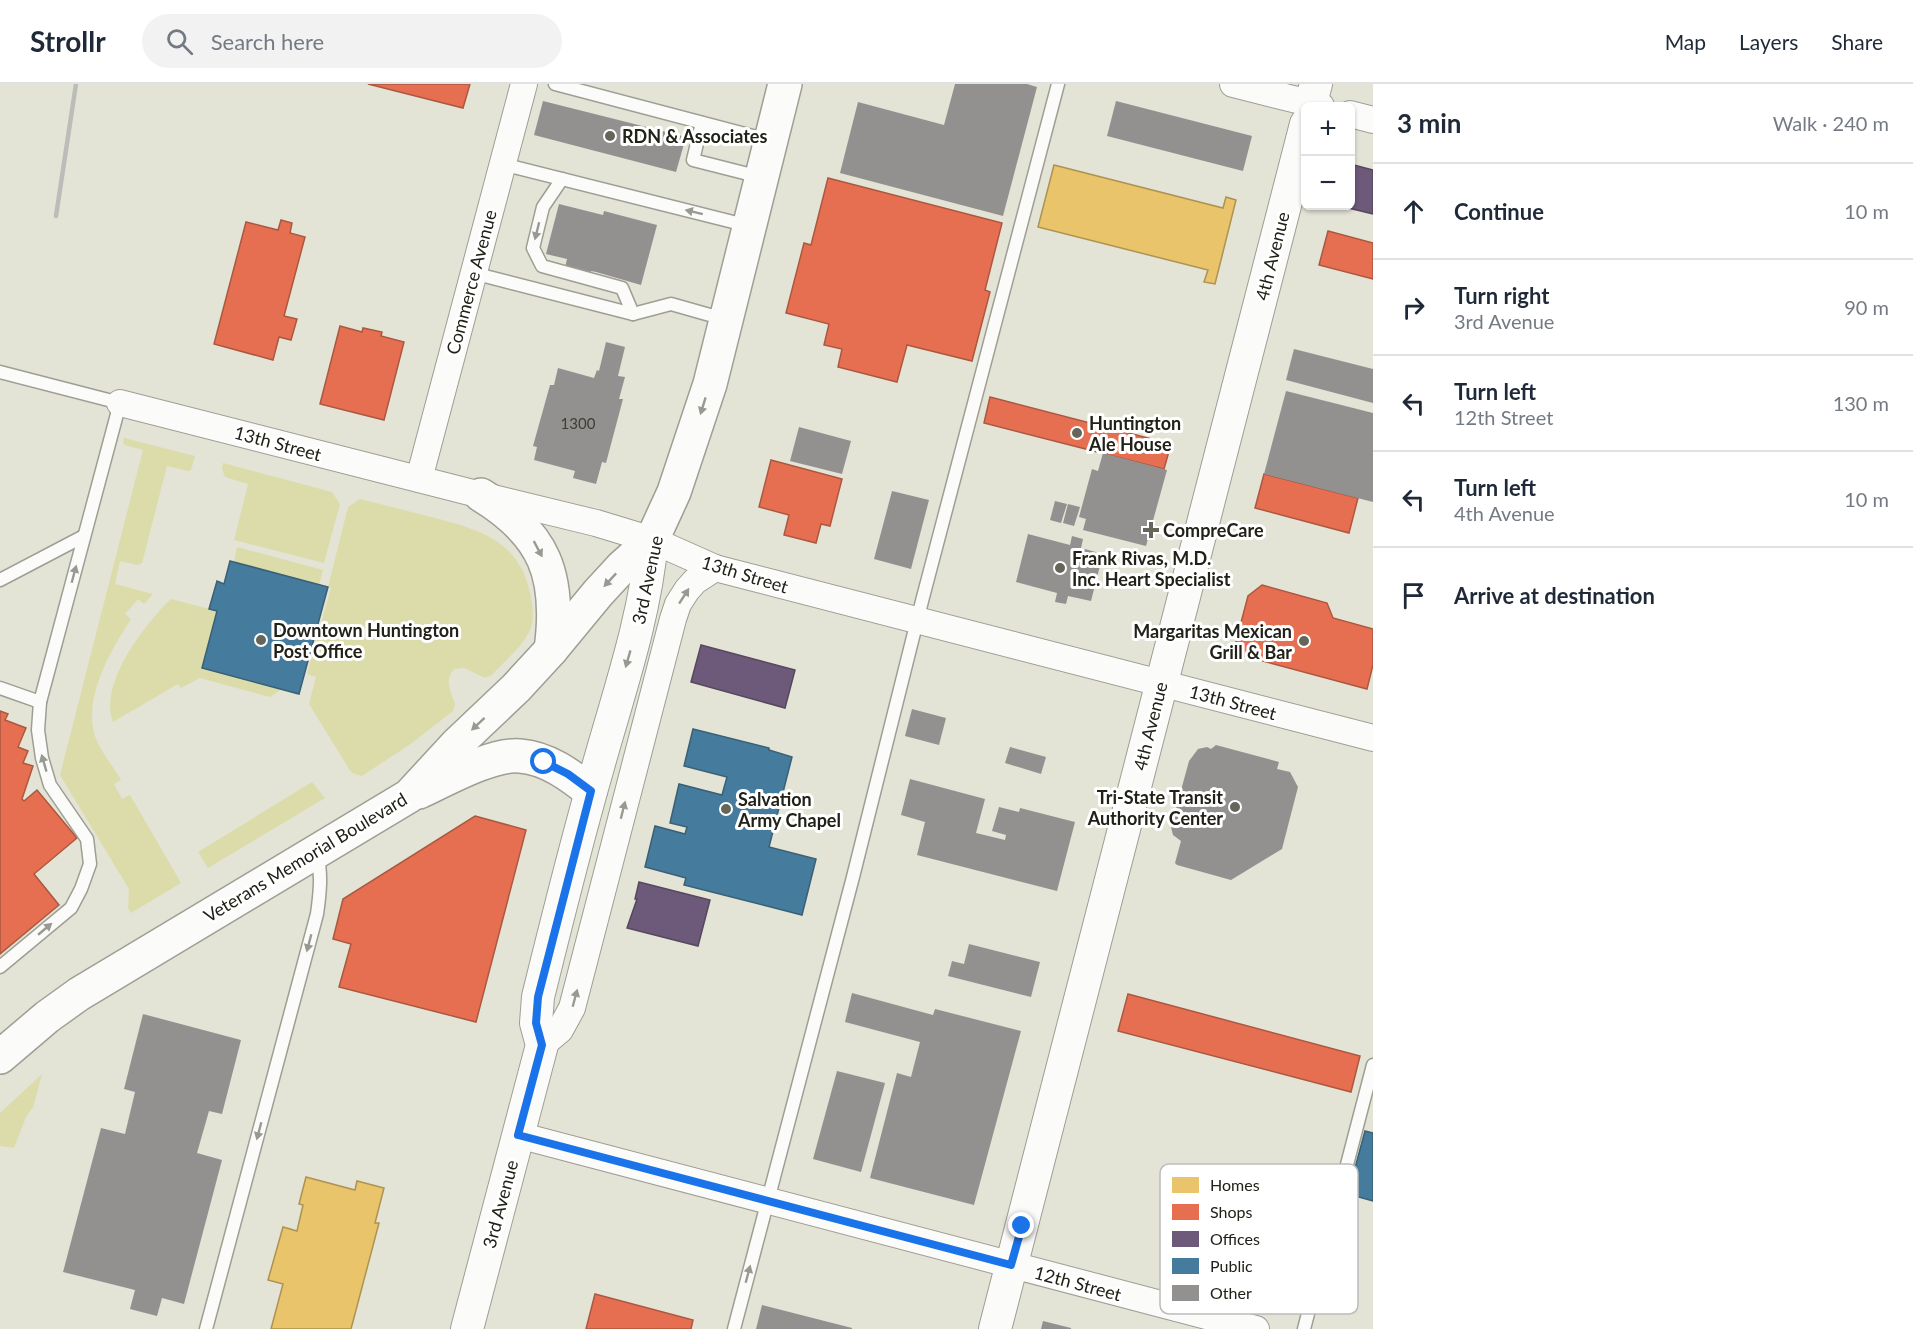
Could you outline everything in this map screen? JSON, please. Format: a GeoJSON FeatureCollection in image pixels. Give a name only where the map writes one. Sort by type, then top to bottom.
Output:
{"type":"FeatureCollection","features":[{"type":"Feature","properties":{"kind":"main road","name":"3rd Avenue"},"geometry":{"type":"LineString","coordinates":[[652,540],[675,492],[710,384],[785,84]]}},
{"type":"Feature","properties":{"kind":"main road"},"geometry":{"type":"LineString","coordinates":[[480,495],[520,523],[535,543],[545,564],[554,601],[551,650]]}},
{"type":"Feature","properties":{"kind":"main road","name":"Veterans Memorial Boulevard"},"geometry":{"type":"LineString","coordinates":[[0,1057],[47,1017],[79,994],[409,796],[457,744],[516,688],[598,593],[652,540]]}},
{"type":"Feature","properties":{"kind":"main road"},"geometry":{"type":"LineString","coordinates":[[409,796],[493,759],[508,756],[533,758],[553,766],[591,791]]}},
{"type":"Feature","properties":{"kind":"street","name":"Commerce Avenue"},"geometry":{"type":"LineString","coordinates":[[419,479],[524,84]]}},
{"type":"Feature","properties":{"kind":"street"},"geometry":{"type":"LineString","coordinates":[[1233,84],[1302,102]]}},
{"type":"Feature","properties":{"kind":"street"},"geometry":{"type":"LineString","coordinates":[[1355,115],[1373,120]]}},
{"type":"Feature","properties":{"kind":"street","name":"4th Avenue"},"geometry":{"type":"LineString","coordinates":[[995,1329],[1301,151]]}},
{"type":"Feature","properties":{"kind":"street","name":"13th Street"},"geometry":{"type":"LineString","coordinates":[[120,403],[596,523],[652,540],[715,568],[1373,738]]}},
{"type":"Feature","properties":{"kind":"street","name":"3rd Avenue"},"geometry":{"type":"LineString","coordinates":[[467,1329],[542,1045],[536,1023],[538,997],[591,791],[640,619],[649,576],[652,540]]}},
{"type":"Feature","properties":{"kind":"street","name":"3rd Avenue"},"geometry":{"type":"LineString","coordinates":[[542,1045],[560,1030],[572,1008],[678,604],[694,581],[715,568]]}},
{"type":"Feature","properties":{"kind":"street","name":"12th Street"},"geometry":{"type":"LineString","coordinates":[[518,1135],[1160,1304]]}},
{"type":"Feature","properties":{"kind":"street","name":"12th Street"},"geometry":{"type":"LineString","coordinates":[[1199,1314],[1256,1329]]}},
{"type":"Feature","properties":{"kind":"lane"},"geometry":{"type":"LineString","coordinates":[[555,84],[771,141]]}},
{"type":"Feature","properties":{"kind":"lane"},"geometry":{"type":"LineString","coordinates":[[734,1329],[1058,84]]}},
{"type":"Feature","properties":{"kind":"lane"},"geometry":{"type":"LineString","coordinates":[[702,123],[693,160],[762,178]]}},
{"type":"Feature","properties":{"kind":"lane"},"geometry":{"type":"LineString","coordinates":[[502,164],[750,226]]}},
{"type":"Feature","properties":{"kind":"lane"},"geometry":{"type":"LineString","coordinates":[[562,179],[543,207],[533,248],[542,266],[622,288],[633,314]]}},
{"type":"Feature","properties":{"kind":"lane"},"geometry":{"type":"LineString","coordinates":[[473,273],[633,314],[671,304],[726,320]]}},
{"type":"Feature","properties":{"kind":"lane"},"geometry":{"type":"LineString","coordinates":[[0,372],[120,403],[40,702],[39,730],[50,785],[87,838],[90,864],[81,889],[70,908],[0,967]]}},
{"type":"Feature","properties":{"kind":"lane"},"geometry":{"type":"LineString","coordinates":[[0,580],[84,536]]}},
{"type":"Feature","properties":{"kind":"lane"},"geometry":{"type":"LineString","coordinates":[[0,688],[40,702]]}},
{"type":"Feature","properties":{"kind":"lane"},"geometry":{"type":"LineString","coordinates":[[206,1329],[317,914],[321,871],[317,852]]}},
{"type":"Feature","properties":{"kind":"lane"},"geometry":{"type":"LineString","coordinates":[[1347,1164],[1373,1065]]}},
{"type":"Feature","properties":{"kind":"lane"},"geometry":{"type":"LineString","coordinates":[[1304,1329],[1308,1314]]}},
{"type":"Feature","properties":{"kind":"green space"},"geometry":{"type":"Polygon","coordinates":[[[124,438],[195,456],[191,470],[167,466],[142,563],[138,565],[120,561],[115,584],[153,594],[144,604],[138,599],[125,614],[131,619],[101,674],[93,706],[92,721],[97,742],[121,780],[114,784],[122,799],[130,795],[181,883],[131,913],[128,908],[129,889],[60,775],[143,450],[125,445],[124,438]]]}},
{"type":"Feature","properties":{"kind":"green space"},"geometry":{"type":"Polygon","coordinates":[[[223,463],[332,492],[340,504],[324,563],[234,540],[248,484],[225,477],[222,469],[223,463]]]}},
{"type":"Feature","properties":{"kind":"green space"},"geometry":{"type":"Polygon","coordinates":[[[360,499],[461,525],[492,538],[516,559],[524,574],[533,614],[532,625],[525,640],[492,675],[485,678],[464,668],[454,669],[449,677],[450,691],[455,704],[453,711],[412,743],[362,776],[352,773],[349,769],[309,704],[316,677],[307,674],[331,588],[328,587],[348,507],[360,499]]]}},
{"type":"Feature","properties":{"kind":"green space"},"geometry":{"type":"Polygon","coordinates":[[[237,547],[323,570],[319,585],[234,562],[237,547]]]}},
{"type":"Feature","properties":{"kind":"green space"},"geometry":{"type":"Polygon","coordinates":[[[171,599],[217,611],[202,668],[282,689],[270,697],[200,678],[181,688],[178,684],[113,722],[110,707],[112,690],[118,673],[137,639],[171,599]]]}},
{"type":"Feature","properties":{"kind":"green space"},"geometry":{"type":"Polygon","coordinates":[[[312,782],[325,798],[208,868],[198,852],[312,782]]]}},
{"type":"Feature","properties":{"kind":"green space"},"geometry":{"type":"Polygon","coordinates":[[[42,1074],[33,1107],[26,1117],[14,1148],[0,1146],[0,1113],[42,1074]]]}},
{"type":"Feature","properties":{"kind":"building: Homes"},"geometry":{"type":"Polygon","coordinates":[[[1054,165],[1223,208],[1226,197],[1236,200],[1215,284],[1204,282],[1208,270],[1038,227],[1054,165]]]}},
{"type":"Feature","properties":{"kind":"building: Homes"},"geometry":{"type":"Polygon","coordinates":[[[306,1177],[355,1190],[357,1181],[384,1188],[375,1223],[379,1223],[351,1329],[271,1329],[283,1284],[268,1280],[283,1227],[297,1231],[303,1205],[299,1204],[306,1177]]]}},
{"type":"Feature","properties":{"kind":"building: Shops"},"geometry":{"type":"Polygon","coordinates":[[[368,84],[470,84],[463,108],[368,84]]]}},
{"type":"Feature","properties":{"kind":"building: Shops"},"geometry":{"type":"Polygon","coordinates":[[[828,178],[1002,223],[985,290],[990,292],[972,361],[907,345],[897,382],[838,367],[842,349],[824,345],[829,324],[786,313],[804,243],[811,245],[828,178]]]}},
{"type":"Feature","properties":{"kind":"building: Shops"},"geometry":{"type":"Polygon","coordinates":[[[281,220],[292,223],[290,233],[305,237],[284,316],[297,319],[291,340],[279,337],[273,360],[214,344],[246,222],[278,230],[281,220]]]}},
{"type":"Feature","properties":{"kind":"building: Shops"},"geometry":{"type":"Polygon","coordinates":[[[1328,231],[1373,243],[1373,279],[1319,265],[1328,231]]]}},
{"type":"Feature","properties":{"kind":"building: Shops"},"geometry":{"type":"Polygon","coordinates":[[[340,326],[362,332],[363,328],[382,332],[381,336],[404,342],[384,420],[320,404],[340,326]]]}},
{"type":"Feature","properties":{"kind":"building: Shops","name":"Huntington Ale House"},"geometry":{"type":"Polygon","coordinates":[[[990,397],[1171,444],[1164,469],[984,423],[990,397]]]}},
{"type":"Feature","properties":{"kind":"building: Shops"},"geometry":{"type":"Polygon","coordinates":[[[771,460],[842,479],[830,526],[821,524],[816,543],[784,535],[789,515],[759,507],[771,460]]]}},
{"type":"Feature","properties":{"kind":"building: Shops"},"geometry":{"type":"Polygon","coordinates":[[[1264,474],[1358,498],[1349,533],[1255,508],[1264,474]]]}},
{"type":"Feature","properties":{"kind":"building: Shops","name":"Margaritas Mexican Grill & Bar"},"geometry":{"type":"Polygon","coordinates":[[[1262,585],[1327,603],[1333,618],[1373,629],[1373,665],[1367,689],[1233,653],[1248,596],[1262,585]]]}},
{"type":"Feature","properties":{"kind":"building: Shops"},"geometry":{"type":"Polygon","coordinates":[[[0,711],[8,714],[5,720],[26,728],[18,747],[28,751],[23,763],[33,766],[22,799],[24,801],[37,790],[77,838],[34,874],[59,905],[0,954],[0,711]]]}},
{"type":"Feature","properties":{"kind":"building: Shops"},"geometry":{"type":"Polygon","coordinates":[[[475,816],[526,830],[476,1022],[339,987],[351,944],[333,939],[343,899],[475,816]]]}},
{"type":"Feature","properties":{"kind":"building: Shops"},"geometry":{"type":"Polygon","coordinates":[[[1128,994],[1360,1056],[1351,1092],[1118,1031],[1128,994]]]}},
{"type":"Feature","properties":{"kind":"building: Shops"},"geometry":{"type":"Polygon","coordinates":[[[595,1294],[693,1320],[691,1329],[586,1329],[595,1294]]]}},
{"type":"Feature","properties":{"kind":"building: Offices"},"geometry":{"type":"Polygon","coordinates":[[[1355,165],[1373,170],[1373,214],[1355,210],[1355,165]]]}},
{"type":"Feature","properties":{"kind":"building: Offices"},"geometry":{"type":"Polygon","coordinates":[[[701,645],[795,670],[785,708],[691,682],[701,645]]]}},
{"type":"Feature","properties":{"kind":"building: Offices"},"geometry":{"type":"Polygon","coordinates":[[[639,882],[710,900],[698,946],[627,928],[637,899],[635,899],[639,882]]]}},
{"type":"Feature","properties":{"kind":"building: Public","name":"Downtown Huntington Post Office"},"geometry":{"type":"Polygon","coordinates":[[[230,561],[328,587],[299,694],[202,668],[217,611],[209,609],[217,581],[224,584],[230,561]]]}},
{"type":"Feature","properties":{"kind":"building: Public","name":"Salvation Army Chapel"},"geometry":{"type":"Polygon","coordinates":[[[693,729],[769,748],[769,750],[792,757],[769,847],[816,859],[802,915],[684,885],[686,878],[645,867],[655,826],[685,834],[687,827],[670,823],[679,784],[722,795],[727,777],[684,766],[693,729]]]}},
{"type":"Feature","properties":{"kind":"building: Public"},"geometry":{"type":"Polygon","coordinates":[[[1365,1131],[1373,1133],[1373,1201],[1358,1197],[1358,1164],[1356,1164],[1365,1131]]]}},
{"type":"Feature","properties":{"kind":"building: Other"},"geometry":{"type":"Polygon","coordinates":[[[955,84],[1027,84],[1037,87],[1003,216],[840,173],[858,102],[944,125],[955,84]]]}},
{"type":"Feature","properties":{"kind":"building: Other","name":"RDN & Associates"},"geometry":{"type":"Polygon","coordinates":[[[543,101],[686,137],[676,172],[534,135],[543,101]]]}},
{"type":"Feature","properties":{"kind":"building: Other"},"geometry":{"type":"Polygon","coordinates":[[[1116,101],[1252,136],[1243,171],[1107,136],[1116,101]]]}},
{"type":"Feature","properties":{"kind":"building: Other"},"geometry":{"type":"Polygon","coordinates":[[[559,204],[603,215],[604,211],[657,225],[641,285],[596,272],[591,271],[590,274],[565,268],[567,259],[546,254],[559,204]]]}},
{"type":"Feature","properties":{"kind":"building: Other"},"geometry":{"type":"Polygon","coordinates":[[[606,342],[625,347],[618,376],[625,377],[619,399],[623,399],[606,463],[602,462],[596,484],[573,478],[575,471],[534,460],[537,447],[533,446],[550,385],[554,385],[558,368],[594,378],[597,370],[599,371],[606,342]]]}},
{"type":"Feature","properties":{"kind":"building: Other"},"geometry":{"type":"Polygon","coordinates":[[[1294,349],[1373,369],[1373,403],[1286,380],[1294,349]]]}},
{"type":"Feature","properties":{"kind":"building: Other"},"geometry":{"type":"Polygon","coordinates":[[[1286,391],[1373,413],[1373,502],[1264,474],[1286,391]]]}},
{"type":"Feature","properties":{"kind":"building: Other"},"geometry":{"type":"Polygon","coordinates":[[[799,427],[851,441],[842,474],[790,461],[799,427]]]}},
{"type":"Feature","properties":{"kind":"building: Other"},"geometry":{"type":"Polygon","coordinates":[[[1103,453],[1167,470],[1146,546],[1083,530],[1086,519],[1079,517],[1092,469],[1098,471],[1103,453]]]}},
{"type":"Feature","properties":{"kind":"building: Other"},"geometry":{"type":"Polygon","coordinates":[[[892,491],[929,500],[911,569],[874,559],[892,491]]]}},
{"type":"Feature","properties":{"kind":"building: Other"},"geometry":{"type":"Polygon","coordinates":[[[1055,501],[1067,504],[1061,523],[1050,520],[1055,501]]]}},
{"type":"Feature","properties":{"kind":"building: Other"},"geometry":{"type":"Polygon","coordinates":[[[1068,504],[1080,507],[1074,526],[1063,523],[1068,504]]]}},
{"type":"Feature","properties":{"kind":"building: Other","name":"Frank Rivas, M.D. Inc. Heart Specialist"},"geometry":{"type":"Polygon","coordinates":[[[1028,534],[1070,545],[1072,536],[1083,539],[1081,548],[1103,554],[1091,601],[1068,596],[1066,604],[1055,602],[1057,593],[1016,582],[1028,534]]]}},
{"type":"Feature","properties":{"kind":"building: Other"},"geometry":{"type":"Polygon","coordinates":[[[912,709],[946,718],[939,745],[905,736],[912,709]]]}},
{"type":"Feature","properties":{"kind":"building: Other","name":"Tri-State Transit Authority Center"},"geometry":{"type":"Polygon","coordinates":[[[1216,745],[1279,762],[1277,769],[1290,772],[1298,787],[1282,849],[1231,880],[1177,865],[1175,863],[1181,841],[1173,835],[1171,827],[1189,761],[1198,749],[1207,747],[1211,749],[1216,745]]]}},
{"type":"Feature","properties":{"kind":"building: Other"},"geometry":{"type":"Polygon","coordinates":[[[1010,747],[1046,757],[1041,774],[1005,763],[1010,747]]]}},
{"type":"Feature","properties":{"kind":"building: Other"},"geometry":{"type":"Polygon","coordinates":[[[910,779],[985,799],[976,833],[1005,840],[1006,835],[992,831],[999,807],[1019,812],[1020,808],[1075,822],[1057,891],[917,855],[925,822],[901,815],[910,779]]]}},
{"type":"Feature","properties":{"kind":"building: Other"},"geometry":{"type":"Polygon","coordinates":[[[969,944],[1040,962],[1031,997],[948,976],[952,961],[964,964],[969,944]]]}},
{"type":"Feature","properties":{"kind":"building: Other"},"geometry":{"type":"Polygon","coordinates":[[[852,993],[933,1015],[935,1009],[1021,1031],[974,1205],[870,1178],[897,1073],[911,1077],[920,1042],[845,1022],[852,993]]]}},
{"type":"Feature","properties":{"kind":"building: Other"},"geometry":{"type":"Polygon","coordinates":[[[143,1014],[241,1040],[222,1114],[209,1111],[197,1153],[222,1160],[184,1304],[162,1298],[157,1316],[130,1309],[135,1290],[63,1272],[101,1128],[125,1134],[135,1092],[124,1089],[143,1014]]]}},
{"type":"Feature","properties":{"kind":"building: Other"},"geometry":{"type":"Polygon","coordinates":[[[837,1071],[885,1083],[861,1172],[813,1159],[837,1071]]]}},
{"type":"Feature","properties":{"kind":"building: Other"},"geometry":{"type":"Polygon","coordinates":[[[762,1305],[852,1328],[852,1329],[756,1329],[762,1305]]]}},
{"type":"Feature","properties":{"kind":"building: Other"},"geometry":{"type":"Polygon","coordinates":[[[1043,1321],[1071,1328],[1071,1329],[1041,1329],[1043,1321]]]}},
{"type":"Feature","properties":{"kind":"railway"},"geometry":{"type":"LineString","coordinates":[[56,216],[76,84]]}},
{"type":"Feature","properties":{"kind":"place","name":"RDN & Associates"},"geometry":{"type":"Point","coordinates":[610,136]}},
{"type":"Feature","properties":{"kind":"place","name":"Huntington Ale House"},"geometry":{"type":"Point","coordinates":[1077,433]}},
{"type":"Feature","properties":{"kind":"place","name":"CompreCare"},"geometry":{"type":"Point","coordinates":[1151,530]}},
{"type":"Feature","properties":{"kind":"place","name":"Frank Rivas, M.D. Inc. Heart Specialist"},"geometry":{"type":"Point","coordinates":[1060,568]}},
{"type":"Feature","properties":{"kind":"place","name":"Downtown Huntington Post Office"},"geometry":{"type":"Point","coordinates":[261,640]}},
{"type":"Feature","properties":{"kind":"place","name":"Margaritas Mexican Grill & Bar"},"geometry":{"type":"Point","coordinates":[1304,641]}},
{"type":"Feature","properties":{"kind":"place","name":"Tri-State Transit Authority Center"},"geometry":{"type":"Point","coordinates":[1235,807]}},
{"type":"Feature","properties":{"kind":"place","name":"Salvation Army Chapel"},"geometry":{"type":"Point","coordinates":[726,809]}},
{"type":"Feature","properties":{"kind":"route"},"geometry":{"type":"LineString","coordinates":[[544,762],[568,774],[591,791],[538,997],[536,1023],[542,1045],[518,1135],[1011,1265],[1022,1226]]}}]}
